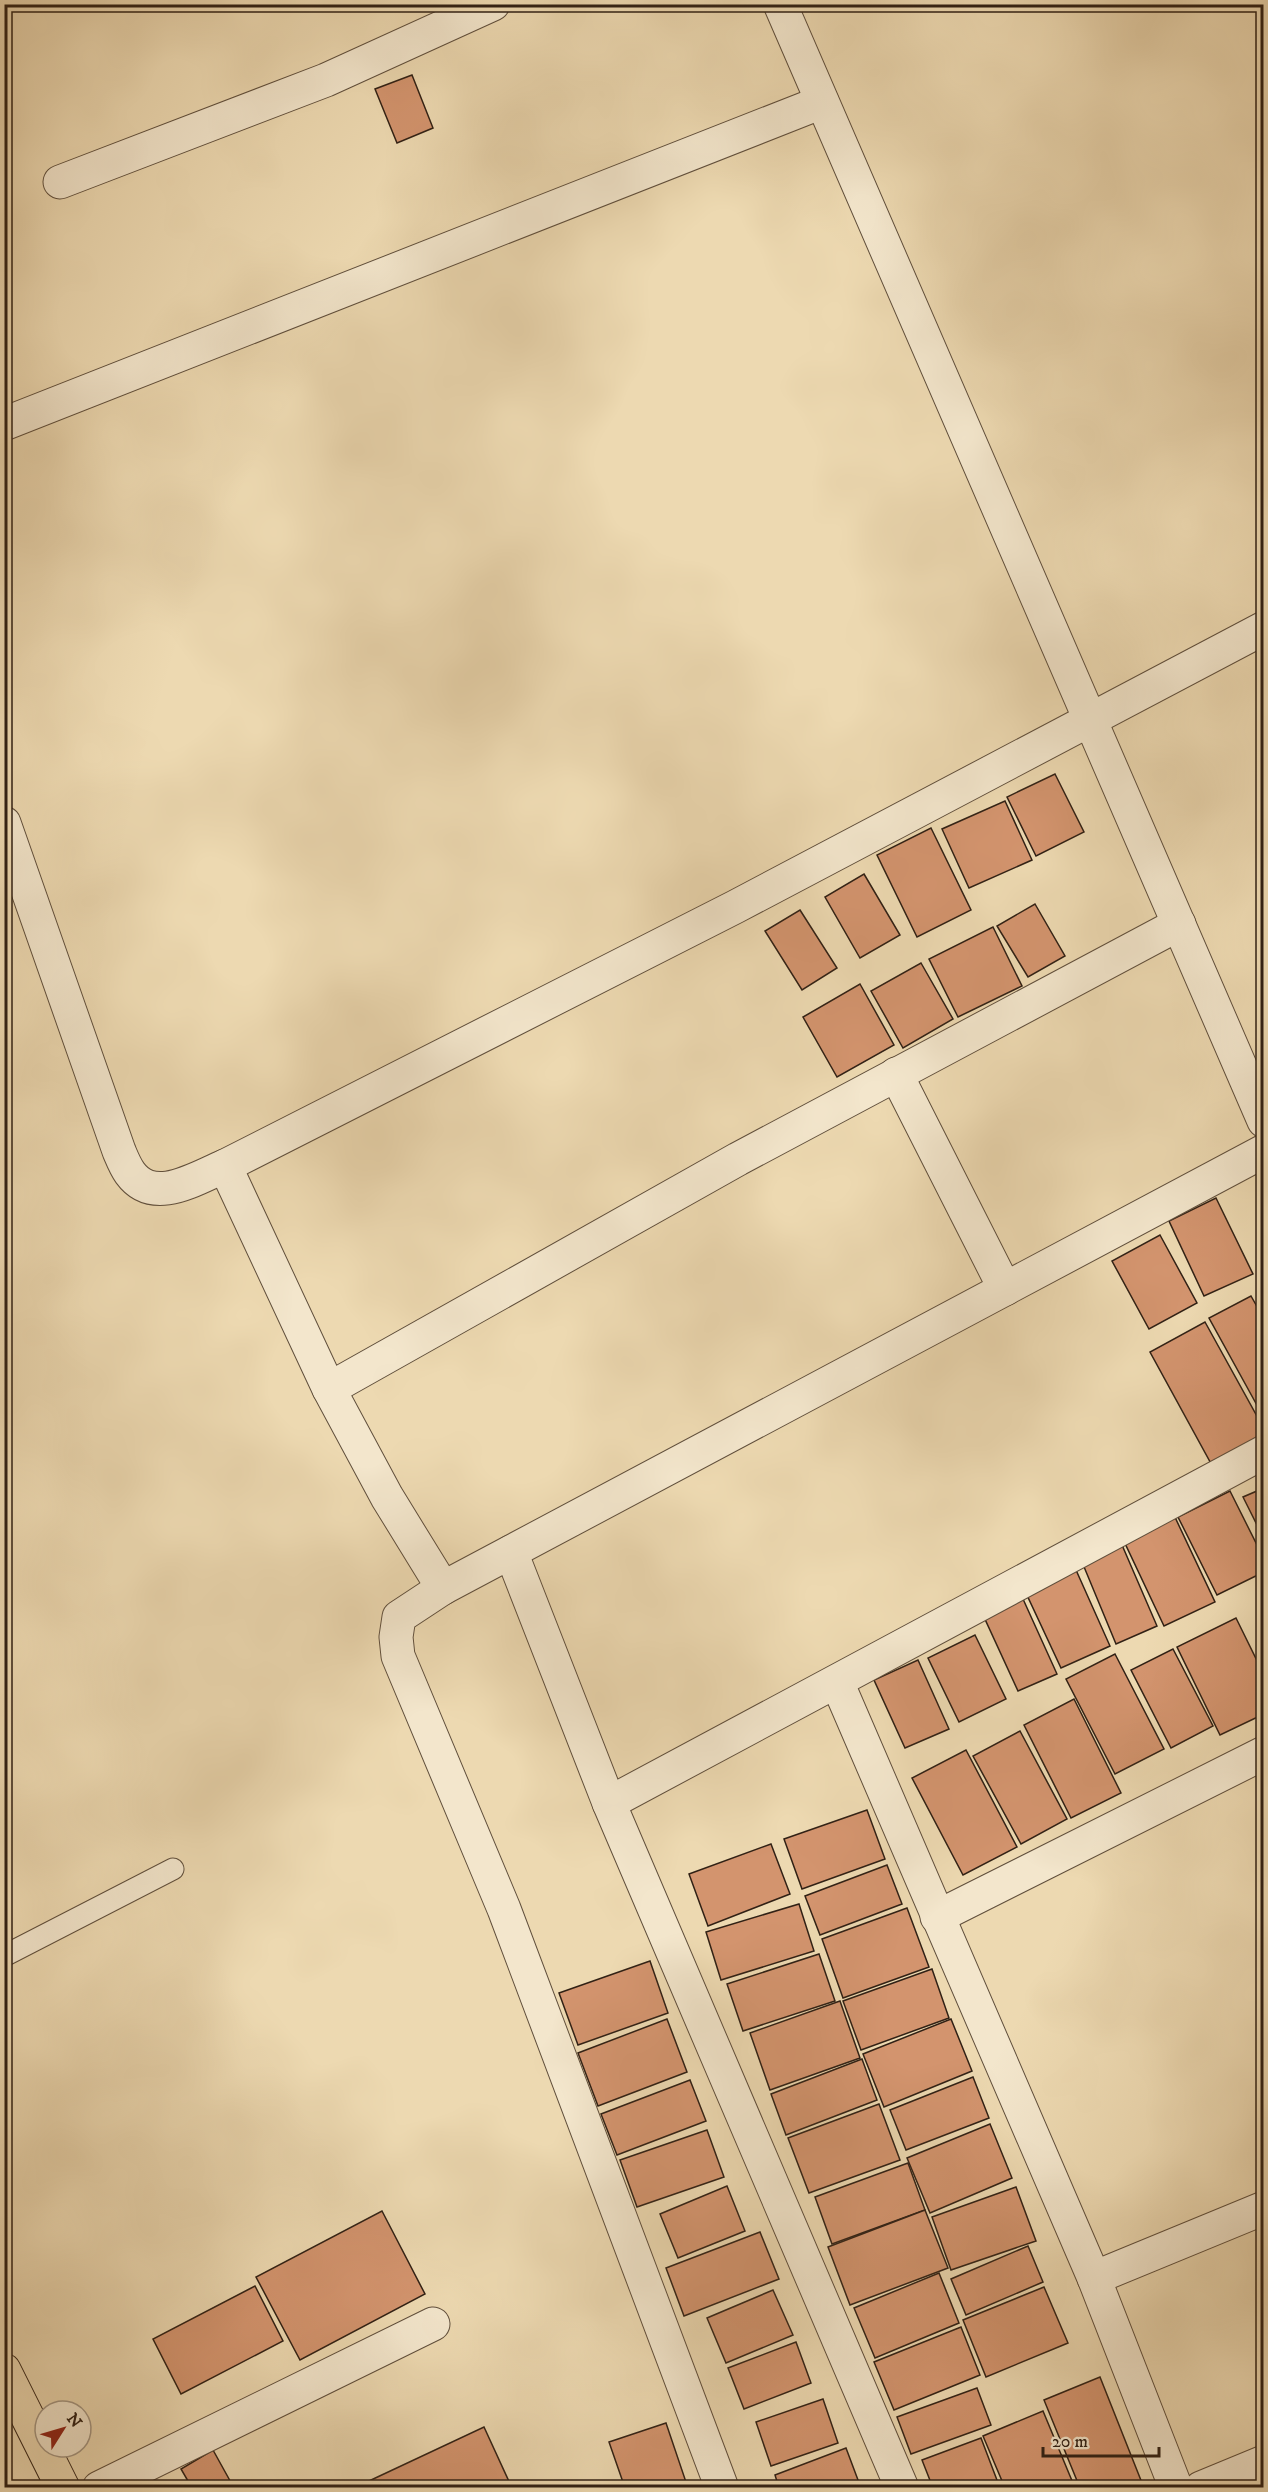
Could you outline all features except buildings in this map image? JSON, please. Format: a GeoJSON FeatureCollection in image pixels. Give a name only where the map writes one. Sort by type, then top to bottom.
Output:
{"type":"FeatureCollection","features":[{"type":"Feature","properties":{"kind":"highway"},"geometry":{"type":"LineString","coordinates":[[4,2370],[63,2487]]}},
{"type":"Feature","properties":{"kind":"street"},"geometry":{"type":"LineString","coordinates":[[60,182],[326,80],[493,4]]}},
{"type":"Feature","properties":{"kind":"street"},"geometry":{"type":"LineString","coordinates":[[780,4],[1263,1121]]}},
{"type":"Feature","properties":{"kind":"street"},"geometry":{"type":"LineString","coordinates":[[4,424],[822,102]]}},
{"type":"Feature","properties":{"kind":"street"},"geometry":{"type":"LineString","coordinates":[[4,823],[119,1151],[130,1174],[147,1188],[169,1189],[225,1166],[735,907],[1263,628]]}},
{"type":"Feature","properties":{"kind":"street"},"geometry":{"type":"LineString","coordinates":[[329,1389],[738,1159],[1179,924]]}},
{"type":"Feature","properties":{"kind":"street"},"geometry":{"type":"LineString","coordinates":[[896,1074],[1005,1289]]}},
{"type":"Feature","properties":{"kind":"street"},"geometry":{"type":"LineString","coordinates":[[722,2487],[504,1909],[398,1656],[396,1637],[399,1617],[443,1588],[1263,1151]]}},
{"type":"Feature","properties":{"kind":"street"},"geometry":{"type":"LineString","coordinates":[[225,1166],[329,1389],[387,1497],[443,1588]]}},
{"type":"Feature","properties":{"kind":"street"},"geometry":{"type":"LineString","coordinates":[[609,1803],[1263,1452]]}},
{"type":"Feature","properties":{"kind":"street"},"geometry":{"type":"LineString","coordinates":[[511,1552],[609,1803],[902,2487]]}},
{"type":"Feature","properties":{"kind":"street"},"geometry":{"type":"LineString","coordinates":[[837,1682],[1094,2278],[1176,2487]]}},
{"type":"Feature","properties":{"kind":"street"},"geometry":{"type":"LineString","coordinates":[[938,1917],[1263,1753]]}},
{"type":"Feature","properties":{"kind":"street"},"geometry":{"type":"LineString","coordinates":[[1094,2278],[1263,2208]]}},
{"type":"Feature","properties":{"kind":"street"},"geometry":{"type":"LineString","coordinates":[[99,2487],[433,2324]]}},
{"type":"Feature","properties":{"kind":"street"},"geometry":{"type":"LineString","coordinates":[[1201,2487],[1263,2462]]}},
{"type":"Feature","properties":{"kind":"lane"},"geometry":{"type":"LineString","coordinates":[[4,1956],[173,1869]]}}]}
